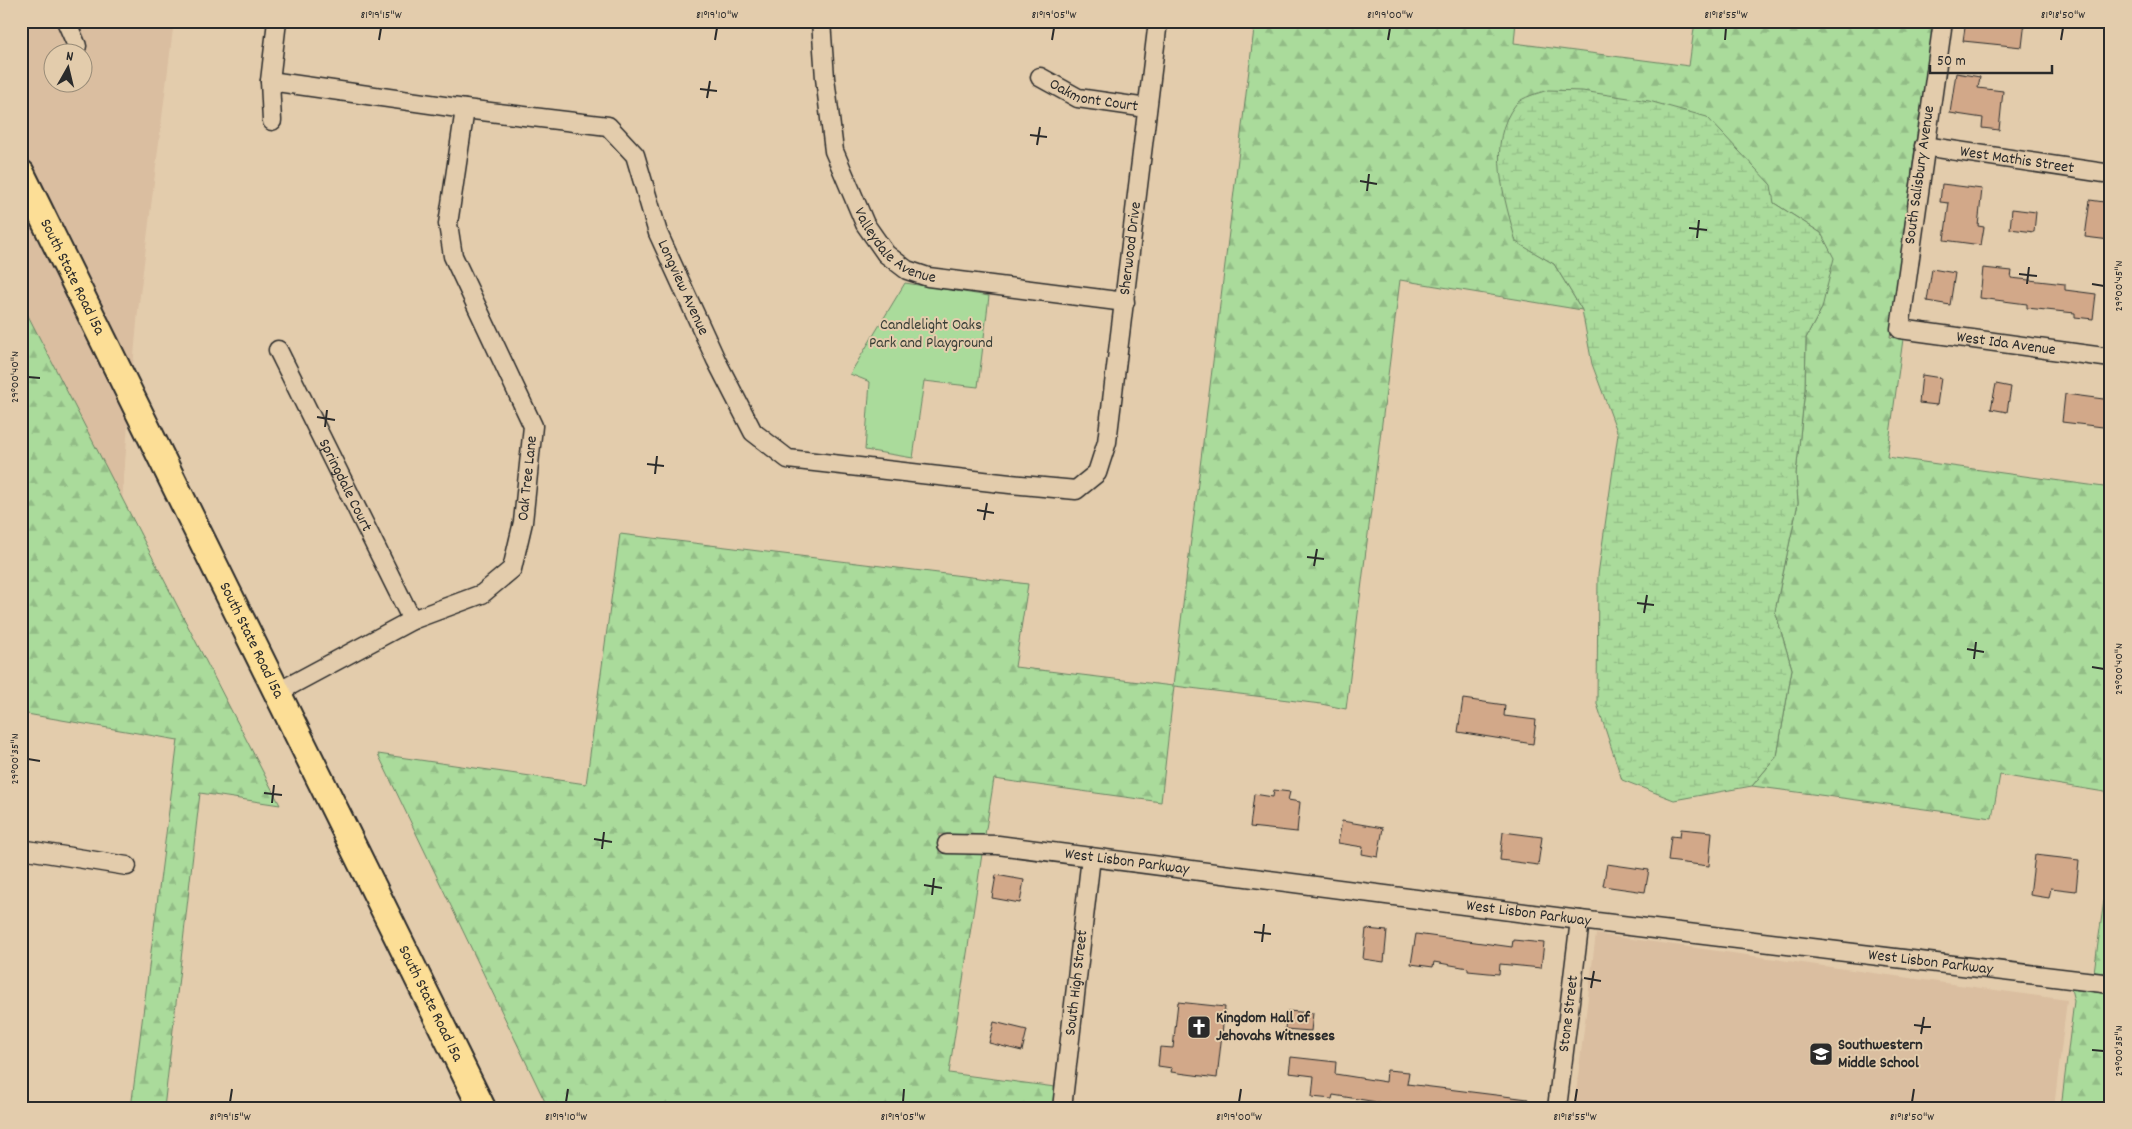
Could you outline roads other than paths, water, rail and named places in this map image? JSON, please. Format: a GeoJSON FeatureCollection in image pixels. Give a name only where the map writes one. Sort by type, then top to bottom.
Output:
{"type":"FeatureCollection","features":[{"type":"Feature","properties":{"kind":"highway","name":"South State Road 15a"},"geometry":{"type":"LineString","coordinates":[[21,173],[482,1108]]}},
{"type":"Feature","properties":{"kind":"street"},"geometry":{"type":"LineString","coordinates":[[66,21],[75,42]]}},
{"type":"Feature","properties":{"kind":"street"},"geometry":{"type":"LineString","coordinates":[[272,121],[270,81],[277,21]]}},
{"type":"Feature","properties":{"kind":"street","name":"Valleydale Avenue"},"geometry":{"type":"LineString","coordinates":[[821,21],[824,78],[834,151],[865,224],[886,254],[907,270],[928,277],[1125,302]]}},
{"type":"Feature","properties":{"kind":"street","name":"Sherwood Drive"},"geometry":{"type":"LineString","coordinates":[[1097,473],[1107,442],[1158,21]]}},
{"type":"Feature","properties":{"kind":"street","name":"South Salisbury Avenue"},"geometry":{"type":"LineString","coordinates":[[1900,329],[1924,146],[1943,21]]}},
{"type":"Feature","properties":{"kind":"street","name":"Oakmont Court"},"geometry":{"type":"LineString","coordinates":[[1040,78],[1078,98],[1147,108]]}},
{"type":"Feature","properties":{"kind":"street","name":"Longview Avenue"},"geometry":{"type":"LineString","coordinates":[[270,81],[465,109],[608,126],[635,155],[658,233],[716,360],[753,432],[788,459],[1076,490],[1097,473]]}},
{"type":"Feature","properties":{"kind":"street","name":"Oak Tree Lane"},"geometry":{"type":"LineString","coordinates":[[278,692],[412,620],[482,594],[512,570],[523,522],[533,426],[453,256],[450,232],[450,204],[465,109]]}},
{"type":"Feature","properties":{"kind":"street","name":"West Mathis Street"},"geometry":{"type":"LineString","coordinates":[[1924,146],[2111,174]]}},
{"type":"Feature","properties":{"kind":"street","name":"West Ida Avenue"},"geometry":{"type":"LineString","coordinates":[[1900,329],[2111,358]]}},
{"type":"Feature","properties":{"kind":"street","name":"Springdale Court"},"geometry":{"type":"LineString","coordinates":[[278,350],[412,620]]}},
{"type":"Feature","properties":{"kind":"street","name":"West Lisbon Parkway"},"geometry":{"type":"LineString","coordinates":[[947,844],[998,845],[1580,920],[2111,984]]}},
{"type":"Feature","properties":{"kind":"street"},"geometry":{"type":"LineString","coordinates":[[21,849],[127,866]]}},
{"type":"Feature","properties":{"kind":"street","name":"South High Street"},"geometry":{"type":"LineString","coordinates":[[1067,1107],[1091,857]]}},
{"type":"Feature","properties":{"kind":"street","name":"Stone Street"},"geometry":{"type":"LineString","coordinates":[[1557,1108],[1580,920]]}},
{"type":"Feature","properties":{"kind":"place","name":"Kingdom Hall of Jehovahs Witnesses"},"geometry":{"type":"Point","coordinates":[1199,1027]}},
{"type":"Feature","properties":{"kind":"place","name":"Southwestern Middle School"},"geometry":{"type":"Point","coordinates":[1821,1054]}},
{"type":"Feature","properties":{"kind":"park label","name":"Candlelight Oaks Park and Playground"},"geometry":{"type":"Point","coordinates":[931,334]}}]}
